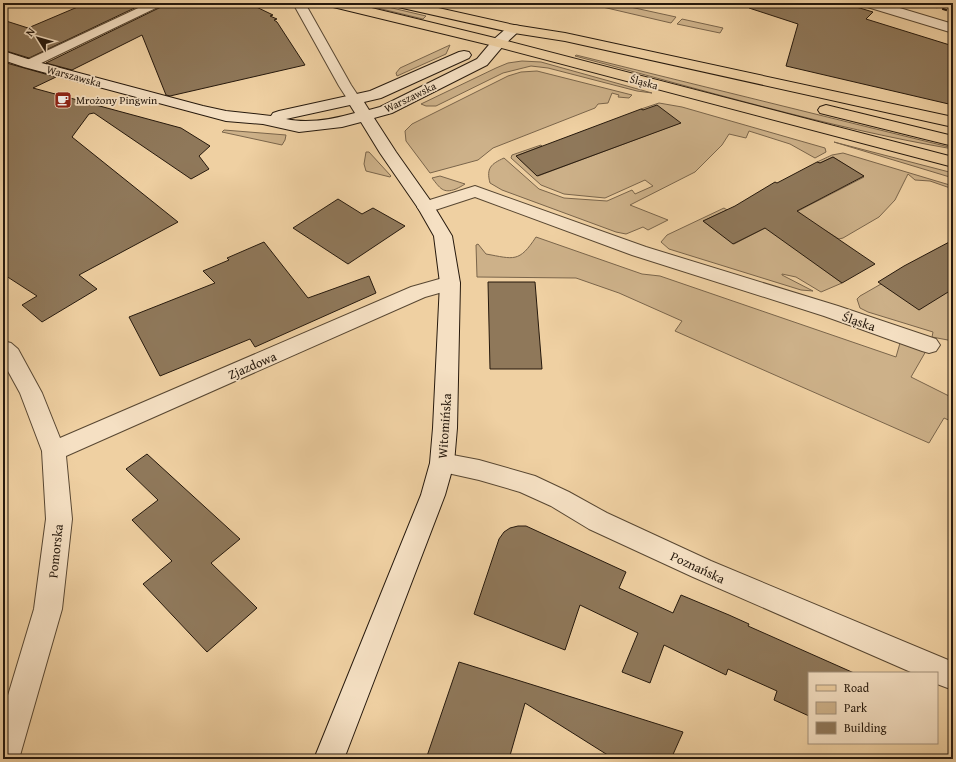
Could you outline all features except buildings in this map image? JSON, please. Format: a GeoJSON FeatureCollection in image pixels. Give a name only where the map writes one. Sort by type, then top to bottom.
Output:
{"type":"FeatureCollection","features":[{"type":"Feature","properties":{"kind":"main road","name":"Śląska"},"geometry":{"type":"LineString","coordinates":[[334,3],[498,43],[953,162]]}},
{"type":"Feature","properties":{"kind":"main road","name":"Śląska"},"geometry":{"type":"LineString","coordinates":[[398,3],[514,29],[565,37],[953,122]]}},
{"type":"Feature","properties":{"kind":"main road"},"geometry":{"type":"LineString","coordinates":[[514,29],[559,44],[953,141]]}},
{"type":"Feature","properties":{"kind":"street"},"geometry":{"type":"LineString","coordinates":[[869,3],[953,29]]}},
{"type":"Feature","properties":{"kind":"street","name":"Warszawska"},"geometry":{"type":"LineString","coordinates":[[3,55],[29,64],[226,116],[263,119],[299,127],[342,122],[386,110],[482,62],[498,43],[514,29]]}},
{"type":"Feature","properties":{"kind":"street","name":"Warszawska"},"geometry":{"type":"LineString","coordinates":[[263,119],[375,95],[464,55],[498,43]]}},
{"type":"Feature","properties":{"kind":"street","name":"Witomińska"},"geometry":{"type":"LineString","coordinates":[[329,759],[433,495],[442,463],[446,428],[450,282],[443,236],[426,207],[388,153],[355,100]]}},
{"type":"Feature","properties":{"kind":"street","name":"Śląska"},"geometry":{"type":"LineString","coordinates":[[426,207],[475,191],[639,250],[831,311],[929,345]]}},
{"type":"Feature","properties":{"kind":"street","name":"Zjazdowa"},"geometry":{"type":"LineString","coordinates":[[54,451],[418,292],[450,282]]}},
{"type":"Feature","properties":{"kind":"street","name":"Pomorska"},"geometry":{"type":"LineString","coordinates":[[3,349],[10,355],[32,393],[54,451],[59,518],[48,609],[4,759]]}},
{"type":"Feature","properties":{"kind":"street","name":"Poznańska"},"geometry":{"type":"LineString","coordinates":[[442,463],[478,470],[526,483],[560,499],[598,521],[702,569],[953,676]]}},
{"type":"Feature","properties":{"kind":"lane"},"geometry":{"type":"LineString","coordinates":[[29,64],[158,3]]}},
{"type":"Feature","properties":{"kind":"lane"},"geometry":{"type":"LineString","coordinates":[[300,6],[345,86],[355,100]]}},
{"type":"Feature","properties":{"kind":"green space"},"geometry":{"type":"Polygon","coordinates":[[[357,3],[371,3],[426,16],[423,19],[357,3]]]}},
{"type":"Feature","properties":{"kind":"green space"},"geometry":{"type":"Polygon","coordinates":[[[596,3],[612,3],[676,17],[671,23],[594,5],[596,3]]]}},
{"type":"Feature","properties":{"kind":"green space"},"geometry":{"type":"Polygon","coordinates":[[[682,19],[723,28],[720,33],[677,24],[682,19]]]}},
{"type":"Feature","properties":{"kind":"green space"},"geometry":{"type":"Polygon","coordinates":[[[450,45],[446,54],[397,76],[396,73],[400,68],[450,45]]]}},
{"type":"Feature","properties":{"kind":"green space"},"geometry":{"type":"Polygon","coordinates":[[[576,55],[953,149],[810,119],[575,56],[576,55]]]}},
{"type":"Feature","properties":{"kind":"green space"},"geometry":{"type":"Polygon","coordinates":[[[522,61],[541,62],[652,93],[637,91],[548,68],[531,66],[503,73],[436,106],[426,106],[421,104],[496,68],[508,63],[522,61]]]}},
{"type":"Feature","properties":{"kind":"green space"},"geometry":{"type":"Polygon","coordinates":[[[537,71],[632,95],[629,98],[618,97],[619,95],[612,93],[608,103],[598,104],[595,108],[493,148],[478,160],[430,173],[406,141],[405,131],[412,124],[508,76],[521,72],[537,71]]]}},
{"type":"Feature","properties":{"kind":"green space"},"geometry":{"type":"Polygon","coordinates":[[[659,103],[682,107],[825,148],[826,152],[815,158],[790,144],[749,131],[746,138],[729,134],[722,145],[695,172],[630,205],[668,220],[648,230],[643,227],[626,234],[616,232],[502,190],[490,183],[489,170],[496,162],[504,158],[539,189],[564,198],[607,201],[632,190],[635,194],[653,186],[645,180],[605,198],[564,194],[541,185],[511,158],[512,155],[541,145],[542,146],[516,156],[538,176],[680,123],[641,109],[659,103]]]}},
{"type":"Feature","properties":{"kind":"green space"},"geometry":{"type":"Polygon","coordinates":[[[224,130],[286,135],[282,145],[222,132],[224,130]]]}},
{"type":"Feature","properties":{"kind":"green space"},"geometry":{"type":"Polygon","coordinates":[[[834,142],[953,173],[953,178],[834,142]]]}},
{"type":"Feature","properties":{"kind":"green space"},"geometry":{"type":"Polygon","coordinates":[[[366,152],[369,152],[391,176],[390,177],[366,171],[364,164],[366,152]]]}},
{"type":"Feature","properties":{"kind":"green space"},"geometry":{"type":"Polygon","coordinates":[[[843,153],[953,186],[953,189],[930,181],[915,180],[908,174],[895,200],[879,217],[843,238],[839,239],[826,231],[795,248],[842,283],[821,292],[796,277],[782,274],[813,291],[801,290],[669,249],[661,242],[667,235],[724,208],[727,210],[703,221],[734,244],[864,177],[833,157],[820,163],[817,162],[832,155],[843,153]]]}},
{"type":"Feature","properties":{"kind":"green space"},"geometry":{"type":"Polygon","coordinates":[[[440,176],[465,184],[448,191],[442,189],[432,178],[440,176]]]}},
{"type":"Feature","properties":{"kind":"green space"},"geometry":{"type":"Polygon","coordinates":[[[536,237],[642,274],[660,276],[896,357],[900,343],[926,351],[911,377],[953,398],[953,422],[944,418],[929,443],[675,331],[682,321],[619,293],[576,278],[477,277],[476,245],[478,244],[486,254],[510,258],[520,255],[525,251],[536,237]]]}},
{"type":"Feature","properties":{"kind":"green space"},"geometry":{"type":"Polygon","coordinates":[[[881,284],[953,289],[953,341],[932,337],[933,332],[868,312],[860,308],[857,299],[881,284]]]}},
{"type":"Feature","properties":{"kind":"railway"},"geometry":{"type":"LineString","coordinates":[[923,3],[953,12]]}},
{"type":"Feature","properties":{"kind":"place","name":"Mrożony Pingwin"},"geometry":{"type":"Point","coordinates":[63,100]}}]}
